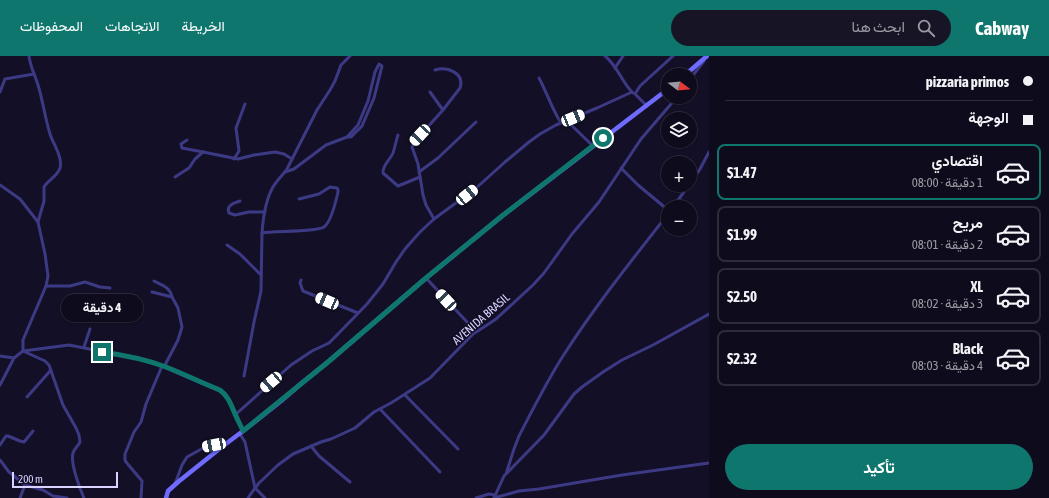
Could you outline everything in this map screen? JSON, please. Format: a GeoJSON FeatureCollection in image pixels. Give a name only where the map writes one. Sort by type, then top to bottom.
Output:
{"type":"FeatureCollection","features":[{"type":"Feature","properties":{"kind":"main road"},"geometry":{"type":"LineString","coordinates":[[693,68],[707,56]]}},
{"type":"Feature","properties":{"kind":"main road"},"geometry":{"type":"LineString","coordinates":[[165,497],[168,491],[175,485],[328,362],[426,278],[502,216],[661,95]]}},
{"type":"Feature","properties":{"kind":"street"},"geometry":{"type":"LineString","coordinates":[[29,56],[50,133],[59,154],[60,162],[60,167],[57,174],[44,187],[44,201],[38,222]]}},
{"type":"Feature","properties":{"kind":"street"},"geometry":{"type":"LineString","coordinates":[[244,376],[254,322],[260,301],[262,233],[265,212],[271,191],[285,172],[317,110],[333,86],[341,66],[350,56]]}},
{"type":"Feature","properties":{"kind":"street"},"geometry":{"type":"LineString","coordinates":[[605,56],[610,59],[624,82],[647,106]]}},
{"type":"Feature","properties":{"kind":"street"},"geometry":{"type":"LineString","coordinates":[[615,68],[623,56]]}},
{"type":"Feature","properties":{"kind":"street"},"geometry":{"type":"LineString","coordinates":[[235,414],[291,365],[312,351],[329,343],[367,304],[383,284],[404,249],[434,219],[475,188],[540,134],[567,120],[634,93],[673,56]]}},
{"type":"Feature","properties":{"kind":"street"},"geometry":{"type":"LineString","coordinates":[[697,70],[707,56]]}},
{"type":"Feature","properties":{"kind":"street"},"geometry":{"type":"LineString","coordinates":[[285,172],[294,170],[326,145],[347,137],[351,137],[362,126],[374,98],[382,66],[379,64],[375,72],[368,101],[358,125],[347,137]]}},
{"type":"Feature","properties":{"kind":"street"},"geometry":{"type":"LineString","coordinates":[[434,219],[426,205],[423,195],[420,172],[412,150],[412,145],[444,110],[461,85],[455,73],[451,70],[445,68],[435,70]]}},
{"type":"Feature","properties":{"kind":"street"},"geometry":{"type":"LineString","coordinates":[[0,92],[5,79],[34,74]]}},
{"type":"Feature","properties":{"kind":"street"},"geometry":{"type":"LineString","coordinates":[[539,78],[561,123]]}},
{"type":"Feature","properties":{"kind":"street"},"geometry":{"type":"LineString","coordinates":[[430,92],[444,110]]}},
{"type":"Feature","properties":{"kind":"street"},"geometry":{"type":"LineString","coordinates":[[234,159],[239,151],[236,128],[244,104]]}},
{"type":"Feature","properties":{"kind":"street","name":"AVENIDA BRASIL"},"geometry":{"type":"LineString","coordinates":[[248,498],[255,488],[278,465],[293,454],[355,428],[374,412],[405,395],[430,378],[473,334],[496,319],[533,285],[591,212],[641,139],[671,104]]}},
{"type":"Feature","properties":{"kind":"street"},"geometry":{"type":"LineString","coordinates":[[567,120],[593,146]]}},
{"type":"Feature","properties":{"kind":"street"},"geometry":{"type":"LineString","coordinates":[[420,172],[438,158],[476,122]]}},
{"type":"Feature","properties":{"kind":"street"},"geometry":{"type":"LineString","coordinates":[[398,135],[393,153],[384,167],[383,173],[398,186],[420,177]]}},
{"type":"Feature","properties":{"kind":"street"},"geometry":{"type":"LineString","coordinates":[[187,140],[181,144],[182,148],[234,159],[240,159],[267,152],[275,152],[284,154],[292,159]]}},
{"type":"Feature","properties":{"kind":"street"},"geometry":{"type":"LineString","coordinates":[[175,177],[189,168],[195,159],[203,152]]}},
{"type":"Feature","properties":{"kind":"street"},"geometry":{"type":"LineString","coordinates":[[697,174],[709,152]]}},
{"type":"Feature","properties":{"kind":"street"},"geometry":{"type":"LineString","coordinates":[[621,168],[638,185],[661,204]]}},
{"type":"Feature","properties":{"kind":"street"},"geometry":{"type":"LineString","coordinates":[[0,185],[20,199],[38,222],[45,254],[48,276],[46,286],[23,340],[23,351]]}},
{"type":"Feature","properties":{"kind":"street"},"geometry":{"type":"LineString","coordinates":[[262,233],[322,228],[326,225],[329,219],[338,190],[337,188],[330,187],[319,194],[299,199]]}},
{"type":"Feature","properties":{"kind":"street"},"geometry":{"type":"LineString","coordinates":[[678,200],[685,192]]}},
{"type":"Feature","properties":{"kind":"street"},"geometry":{"type":"LineString","coordinates":[[240,201],[230,206],[228,209],[229,213],[265,212]]}},
{"type":"Feature","properties":{"kind":"street"},"geometry":{"type":"LineString","coordinates":[[506,474],[519,436],[563,356],[613,284],[661,223]]}},
{"type":"Feature","properties":{"kind":"street"},"geometry":{"type":"LineString","coordinates":[[227,246],[240,254],[261,275]]}},
{"type":"Feature","properties":{"kind":"street"},"geometry":{"type":"LineString","coordinates":[[426,278],[467,322]]}},
{"type":"Feature","properties":{"kind":"street"},"geometry":{"type":"LineString","coordinates":[[301,280],[300,283],[303,291],[358,313]]}},
{"type":"Feature","properties":{"kind":"street"},"geometry":{"type":"LineString","coordinates":[[141,498],[142,481],[126,462],[125,454],[134,432],[141,422],[146,404],[163,366],[178,340],[182,327],[178,308],[171,292],[154,281]]}},
{"type":"Feature","properties":{"kind":"street"},"geometry":{"type":"LineString","coordinates":[[46,286],[70,286],[85,282],[100,287],[110,288]]}},
{"type":"Feature","properties":{"kind":"street"},"geometry":{"type":"LineString","coordinates":[[152,292],[172,297]]}},
{"type":"Feature","properties":{"kind":"street"},"geometry":{"type":"LineString","coordinates":[[494,497],[504,476],[544,435],[574,394],[582,386],[622,360],[653,345],[709,314]]}},
{"type":"Feature","properties":{"kind":"street"},"geometry":{"type":"LineString","coordinates":[[84,348],[90,329]]}},
{"type":"Feature","properties":{"kind":"street"},"geometry":{"type":"LineString","coordinates":[[0,385],[14,358],[23,351],[63,345],[76,346],[140,359],[163,366],[220,390],[225,394],[230,402],[242,432],[255,488],[265,498]]}},
{"type":"Feature","properties":{"kind":"street"},"geometry":{"type":"LineString","coordinates":[[23,351],[45,361],[49,365],[63,406],[79,435],[80,442],[73,452],[72,457],[78,482],[84,498]]}},
{"type":"Feature","properties":{"kind":"street"},"geometry":{"type":"LineString","coordinates":[[0,356],[14,358]]}},
{"type":"Feature","properties":{"kind":"street"},"geometry":{"type":"LineString","coordinates":[[27,397],[51,370]]}},
{"type":"Feature","properties":{"kind":"street"},"geometry":{"type":"LineString","coordinates":[[405,395],[458,449]]}},
{"type":"Feature","properties":{"kind":"street"},"geometry":{"type":"LineString","coordinates":[[380,409],[440,472]]}},
{"type":"Feature","properties":{"kind":"street"},"geometry":{"type":"LineString","coordinates":[[0,444],[6,436],[20,442],[24,442],[33,431]]}},
{"type":"Feature","properties":{"kind":"street"},"geometry":{"type":"LineString","coordinates":[[175,485],[182,465],[188,457],[206,446],[217,444],[223,446]]}},
{"type":"Feature","properties":{"kind":"street"},"geometry":{"type":"LineString","coordinates":[[311,446],[319,456],[350,482]]}},
{"type":"Feature","properties":{"kind":"street"},"geometry":{"type":"LineString","coordinates":[[0,460],[9,472],[25,485],[43,490],[54,497],[66,498]]}},
{"type":"Feature","properties":{"kind":"street"},"geometry":{"type":"LineString","coordinates":[[476,498],[490,494],[494,497],[519,491],[622,475],[709,464]]}},
{"type":"Feature","properties":{"kind":"street"},"geometry":{"type":"LineString","coordinates":[[20,498],[25,485]]}},
{"type":"Feature","properties":{"kind":"route"},"geometry":{"type":"LineString","coordinates":[[102,352],[125,355],[140,359],[164,367],[220,390],[225,394],[230,402],[243,431],[282,401],[426,278],[502,216],[603,138]]}}]}
